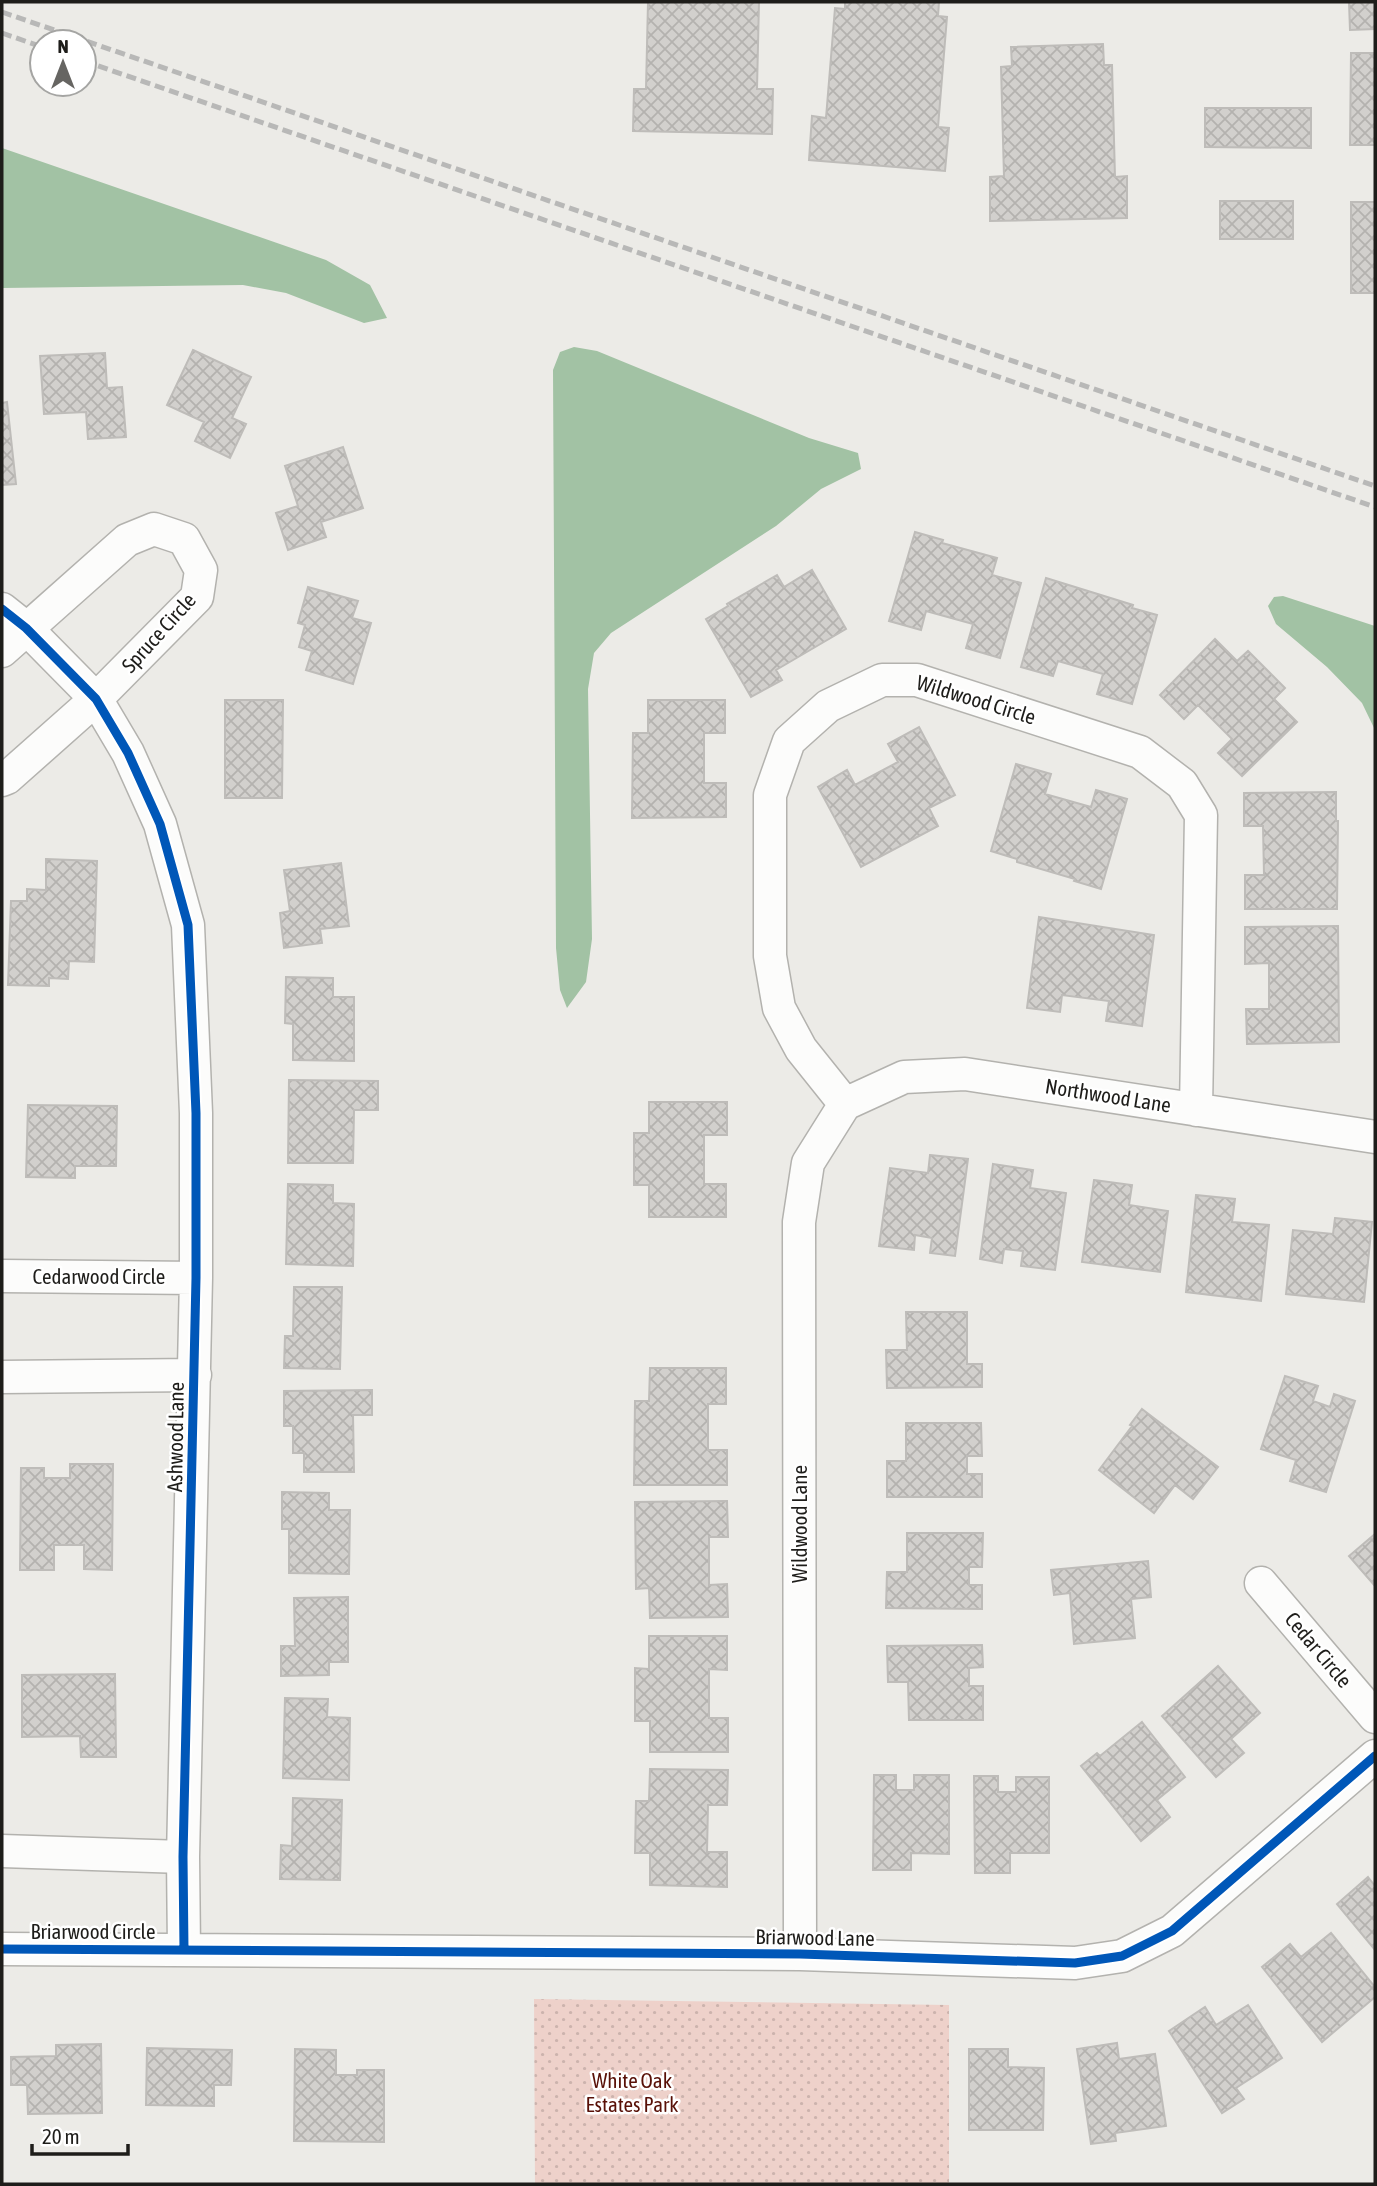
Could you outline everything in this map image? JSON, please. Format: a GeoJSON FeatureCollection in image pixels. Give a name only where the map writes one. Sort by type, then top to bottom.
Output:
{"type":"FeatureCollection","features":[{"type":"Feature","properties":{"kind":"street","name":"Spruce Circle"},"geometry":{"type":"LineString","coordinates":[[2,651],[14,618],[127,540],[154,529],[184,539],[201,570],[197,597],[96,699],[2,780]]}},
{"type":"Feature","properties":{"kind":"street","name":"Ashwood Lane"},"geometry":{"type":"LineString","coordinates":[[14,618],[96,699],[128,753],[160,824],[188,925],[196,1114],[196,1278],[183,1857],[184,1950]]}},
{"type":"Feature","properties":{"kind":"street","name":"Wildwood Circle"},"geometry":{"type":"LineString","coordinates":[[845,1104],[801,1049],[779,1007],[771,956],[771,795],[789,741],[828,706],[882,680],[917,680],[1140,752],[1182,784],[1201,815],[1196,1110]]}},
{"type":"Feature","properties":{"kind":"street","name":"Northwood Lane"},"geometry":{"type":"LineString","coordinates":[[845,1104],[904,1077],[965,1074],[1375,1137]]}},
{"type":"Feature","properties":{"kind":"street","name":"Wildwood Lane"},"geometry":{"type":"LineString","coordinates":[[800,1954],[799,1222],[808,1163],[845,1104]]}},
{"type":"Feature","properties":{"kind":"street","name":"Cedarwood Circle"},"geometry":{"type":"LineString","coordinates":[[2,1276],[196,1278]]}},
{"type":"Feature","properties":{"kind":"street"},"geometry":{"type":"LineString","coordinates":[[2,1377],[195,1375]]}},
{"type":"Feature","properties":{"kind":"street","name":"Cedar Circle"},"geometry":{"type":"LineString","coordinates":[[1261,1583],[1375,1717]]}},
{"type":"Feature","properties":{"kind":"street","name":"Briarwood Lane"},"geometry":{"type":"LineString","coordinates":[[184,1950],[800,1954],[1075,1963],[1122,1956],[1172,1931],[1375,1756]]}},
{"type":"Feature","properties":{"kind":"street"},"geometry":{"type":"LineString","coordinates":[[2,1851],[183,1857]]}},
{"type":"Feature","properties":{"kind":"street","name":"Briarwood Circle"},"geometry":{"type":"LineString","coordinates":[[2,1949],[184,1950]]}},
{"type":"Feature","properties":{"kind":"green space","name":"White Oak Estates Park"},"geometry":{"type":"Polygon","coordinates":[[[534,1999],[949,2005],[949,2184],[535,2184],[534,1999]]]}},
{"type":"Feature","properties":{"kind":"shaded area"},"geometry":{"type":"Polygon","coordinates":[[[2,148],[326,260],[370,285],[387,318],[364,323],[286,293],[243,285],[2,288],[2,148]]]}},
{"type":"Feature","properties":{"kind":"shaded area"},"geometry":{"type":"Polygon","coordinates":[[[574,347],[597,351],[809,438],[858,453],[861,469],[821,489],[776,526],[611,633],[594,653],[588,689],[592,939],[586,982],[567,1008],[560,990],[556,948],[553,370],[560,352],[574,347]]]}},
{"type":"Feature","properties":{"kind":"shaded area"},"geometry":{"type":"Polygon","coordinates":[[[1283,596],[1375,626],[1375,730],[1362,703],[1327,667],[1276,624],[1268,606],[1274,597],[1283,596]]]}},
{"type":"Feature","properties":{"kind":"building"},"geometry":{"type":"Polygon","coordinates":[[[648,2],[759,2],[757,89],[773,89],[772,134],[633,131],[634,89],[646,89],[648,2]]]}},
{"type":"Feature","properties":{"kind":"building"},"geometry":{"type":"Polygon","coordinates":[[[845,2],[939,2],[938,16],[947,17],[938,127],[949,128],[945,171],[809,160],[812,116],[826,118],[835,8],[845,9],[845,2]]]}},
{"type":"Feature","properties":{"kind":"building"},"geometry":{"type":"Polygon","coordinates":[[[1349,2],[1375,2],[1375,29],[1350,30],[1349,2]]]}},
{"type":"Feature","properties":{"kind":"building"},"geometry":{"type":"Polygon","coordinates":[[[1103,44],[1104,65],[1112,65],[1115,177],[1127,176],[1127,218],[990,221],[990,177],[1004,176],[1001,67],[1012,66],[1011,47],[1103,44]]]}},
{"type":"Feature","properties":{"kind":"building"},"geometry":{"type":"Polygon","coordinates":[[[1351,53],[1375,53],[1375,145],[1350,145],[1351,53]]]}},
{"type":"Feature","properties":{"kind":"building"},"geometry":{"type":"Polygon","coordinates":[[[1205,108],[1311,108],[1311,148],[1205,147],[1205,108]]]}},
{"type":"Feature","properties":{"kind":"building"},"geometry":{"type":"Polygon","coordinates":[[[1220,201],[1293,201],[1293,239],[1220,239],[1220,201]]]}},
{"type":"Feature","properties":{"kind":"building"},"geometry":{"type":"Polygon","coordinates":[[[1351,202],[1375,202],[1375,293],[1351,293],[1351,202]]]}},
{"type":"Feature","properties":{"kind":"building"},"geometry":{"type":"Polygon","coordinates":[[[193,350],[251,377],[232,418],[246,424],[230,458],[195,441],[204,422],[167,405],[193,350]]]}},
{"type":"Feature","properties":{"kind":"building"},"geometry":{"type":"Polygon","coordinates":[[[105,353],[107,388],[122,387],[126,437],[88,439],[86,412],[44,414],[40,356],[105,353]]]}},
{"type":"Feature","properties":{"kind":"building"},"geometry":{"type":"Polygon","coordinates":[[[7,402],[16,484],[2,485],[2,403],[7,402]]]}},
{"type":"Feature","properties":{"kind":"building"},"geometry":{"type":"Polygon","coordinates":[[[343,447],[363,508],[321,522],[326,537],[288,550],[276,513],[298,506],[285,466],[343,447]]]}},
{"type":"Feature","properties":{"kind":"building"},"geometry":{"type":"Polygon","coordinates":[[[915,532],[943,540],[942,543],[997,558],[992,575],[1021,583],[1000,658],[966,648],[973,624],[926,611],[921,630],[889,621],[915,532]]]}},
{"type":"Feature","properties":{"kind":"building"},"geometry":{"type":"Polygon","coordinates":[[[812,570],[846,629],[776,670],[782,680],[751,697],[706,619],[777,575],[784,587],[812,570]]]}},
{"type":"Feature","properties":{"kind":"building"},"geometry":{"type":"Polygon","coordinates":[[[1046,578],[1157,615],[1132,704],[1097,694],[1103,674],[1058,661],[1053,676],[1021,667],[1046,578]]]}},
{"type":"Feature","properties":{"kind":"building"},"geometry":{"type":"Polygon","coordinates":[[[308,587],[358,601],[352,618],[371,623],[353,684],[306,670],[312,651],[299,647],[305,625],[298,623],[308,587]]]}},
{"type":"Feature","properties":{"kind":"building"},"geometry":{"type":"Polygon","coordinates":[[[1215,639],[1237,661],[1248,651],[1285,688],[1274,699],[1297,722],[1242,776],[1218,753],[1232,739],[1198,705],[1184,719],[1160,695],[1215,639]]]}},
{"type":"Feature","properties":{"kind":"building"},"geometry":{"type":"Polygon","coordinates":[[[225,700],[283,700],[282,798],[225,798],[225,700]]]}},
{"type":"Feature","properties":{"kind":"building"},"geometry":{"type":"Polygon","coordinates":[[[648,700],[725,700],[725,733],[704,733],[704,783],[726,783],[726,817],[632,818],[633,733],[648,733],[648,700]]]}},
{"type":"Feature","properties":{"kind":"building"},"geometry":{"type":"Polygon","coordinates":[[[919,727],[955,795],[929,808],[938,826],[861,867],[818,787],[847,770],[855,785],[898,762],[888,744],[919,727]]]}},
{"type":"Feature","properties":{"kind":"building"},"geometry":{"type":"Polygon","coordinates":[[[1016,764],[1051,774],[1045,794],[1091,807],[1096,790],[1127,799],[1101,889],[991,851],[1016,764]]]}},
{"type":"Feature","properties":{"kind":"building"},"geometry":{"type":"Polygon","coordinates":[[[1336,792],[1337,909],[1245,909],[1245,875],[1264,875],[1263,826],[1244,826],[1244,793],[1336,792]]]}},
{"type":"Feature","properties":{"kind":"building"},"geometry":{"type":"Polygon","coordinates":[[[46,859],[97,861],[94,962],[69,961],[68,979],[49,978],[49,986],[8,985],[11,901],[27,901],[27,889],[46,890],[46,859]]]}},
{"type":"Feature","properties":{"kind":"building"},"geometry":{"type":"Polygon","coordinates":[[[341,863],[349,926],[320,929],[322,943],[284,948],[280,913],[290,911],[284,870],[341,863]]]}},
{"type":"Feature","properties":{"kind":"building"},"geometry":{"type":"Polygon","coordinates":[[[1039,917],[1154,935],[1142,1026],[1106,1021],[1109,1001],[1062,995],[1060,1012],[1027,1008],[1039,917]]]}},
{"type":"Feature","properties":{"kind":"building"},"geometry":{"type":"Polygon","coordinates":[[[1338,926],[1339,1042],[1247,1044],[1246,1009],[1269,1009],[1269,963],[1245,964],[1245,927],[1338,926]]]}},
{"type":"Feature","properties":{"kind":"building"},"geometry":{"type":"Polygon","coordinates":[[[286,977],[333,978],[333,997],[354,997],[354,1061],[293,1060],[293,1024],[285,1023],[286,977]]]}},
{"type":"Feature","properties":{"kind":"building"},"geometry":{"type":"Polygon","coordinates":[[[289,1080],[378,1081],[378,1110],[354,1110],[353,1163],[288,1163],[289,1080]]]}},
{"type":"Feature","properties":{"kind":"building"},"geometry":{"type":"Polygon","coordinates":[[[649,1102],[727,1102],[727,1135],[704,1135],[704,1184],[726,1184],[726,1217],[649,1217],[649,1185],[634,1185],[634,1133],[649,1133],[649,1102]]]}},
{"type":"Feature","properties":{"kind":"building"},"geometry":{"type":"Polygon","coordinates":[[[28,1105],[117,1106],[116,1166],[75,1166],[75,1178],[26,1177],[28,1105]]]}},
{"type":"Feature","properties":{"kind":"building"},"geometry":{"type":"Polygon","coordinates":[[[930,1155],[968,1159],[955,1256],[930,1253],[932,1238],[915,1235],[914,1250],[879,1246],[890,1168],[928,1173],[930,1155]]]}},
{"type":"Feature","properties":{"kind":"building"},"geometry":{"type":"Polygon","coordinates":[[[993,1164],[1033,1170],[1030,1188],[1066,1193],[1055,1270],[1021,1266],[1023,1251],[1004,1249],[1002,1263],[980,1259],[993,1164]]]}},
{"type":"Feature","properties":{"kind":"building"},"geometry":{"type":"Polygon","coordinates":[[[1094,1180],[1132,1185],[1129,1205],[1168,1211],[1160,1272],[1082,1262],[1094,1180]]]}},
{"type":"Feature","properties":{"kind":"building"},"geometry":{"type":"Polygon","coordinates":[[[288,1184],[333,1185],[333,1203],[354,1204],[353,1266],[286,1264],[288,1184]]]}},
{"type":"Feature","properties":{"kind":"building"},"geometry":{"type":"Polygon","coordinates":[[[1196,1195],[1235,1199],[1232,1222],[1269,1225],[1261,1301],[1186,1292],[1196,1195]]]}},
{"type":"Feature","properties":{"kind":"building"},"geometry":{"type":"Polygon","coordinates":[[[1335,1218],[1372,1222],[1364,1302],[1286,1294],[1293,1230],[1333,1234],[1335,1218]]]}},
{"type":"Feature","properties":{"kind":"building"},"geometry":{"type":"Polygon","coordinates":[[[294,1287],[342,1287],[340,1369],[284,1368],[285,1336],[293,1336],[294,1287]]]}},
{"type":"Feature","properties":{"kind":"building"},"geometry":{"type":"Polygon","coordinates":[[[906,1312],[967,1312],[967,1364],[982,1364],[982,1387],[887,1388],[886,1350],[907,1350],[906,1312]]]}},
{"type":"Feature","properties":{"kind":"building"},"geometry":{"type":"Polygon","coordinates":[[[650,1368],[726,1368],[726,1404],[708,1404],[708,1450],[727,1450],[727,1485],[634,1485],[635,1401],[649,1401],[650,1368]]]}},
{"type":"Feature","properties":{"kind":"building"},"geometry":{"type":"Polygon","coordinates":[[[1285,1376],[1318,1386],[1313,1401],[1330,1407],[1334,1394],[1355,1401],[1326,1492],[1290,1481],[1296,1460],[1261,1449],[1285,1376]]]}},
{"type":"Feature","properties":{"kind":"building"},"geometry":{"type":"Polygon","coordinates":[[[372,1390],[372,1415],[353,1415],[354,1472],[304,1472],[304,1453],[293,1453],[293,1426],[284,1426],[284,1391],[372,1390]]]}},
{"type":"Feature","properties":{"kind":"building"},"geometry":{"type":"Polygon","coordinates":[[[1142,1409],[1218,1467],[1193,1499],[1175,1485],[1154,1513],[1099,1470],[1142,1409]]]}},
{"type":"Feature","properties":{"kind":"building"},"geometry":{"type":"Polygon","coordinates":[[[906,1423],[981,1423],[982,1456],[967,1456],[967,1474],[982,1474],[982,1497],[887,1497],[887,1461],[906,1461],[906,1423]]]}},
{"type":"Feature","properties":{"kind":"building"},"geometry":{"type":"Polygon","coordinates":[[[70,1464],[113,1464],[112,1570],[84,1569],[84,1545],[54,1545],[54,1570],[20,1570],[21,1468],[44,1468],[44,1478],[70,1478],[70,1464]]]}},
{"type":"Feature","properties":{"kind":"building"},"geometry":{"type":"Polygon","coordinates":[[[282,1492],[329,1493],[329,1510],[350,1510],[349,1574],[289,1573],[289,1529],[282,1529],[282,1492]]]}},
{"type":"Feature","properties":{"kind":"building"},"geometry":{"type":"Polygon","coordinates":[[[727,1501],[728,1537],[709,1537],[709,1585],[727,1584],[728,1617],[650,1618],[649,1588],[636,1589],[635,1502],[727,1501]]]}},
{"type":"Feature","properties":{"kind":"building"},"geometry":{"type":"Polygon","coordinates":[[[907,1533],[983,1533],[982,1567],[969,1567],[969,1585],[982,1585],[982,1609],[886,1608],[887,1572],[907,1572],[907,1533]]]}},
{"type":"Feature","properties":{"kind":"building"},"geometry":{"type":"Polygon","coordinates":[[[1375,1534],[1375,1586],[1349,1556],[1375,1534]]]}},
{"type":"Feature","properties":{"kind":"building"},"geometry":{"type":"Polygon","coordinates":[[[1148,1561],[1151,1597],[1131,1599],[1135,1638],[1074,1644],[1070,1593],[1054,1595],[1051,1570],[1148,1561]]]}},
{"type":"Feature","properties":{"kind":"building"},"geometry":{"type":"Polygon","coordinates":[[[348,1597],[348,1662],[329,1662],[329,1675],[281,1676],[281,1646],[295,1646],[294,1598],[348,1597]]]}},
{"type":"Feature","properties":{"kind":"building"},"geometry":{"type":"Polygon","coordinates":[[[649,1636],[727,1636],[727,1670],[709,1669],[709,1718],[728,1718],[728,1752],[650,1752],[650,1721],[635,1721],[635,1668],[649,1669],[649,1636]]]}},
{"type":"Feature","properties":{"kind":"building"},"geometry":{"type":"Polygon","coordinates":[[[982,1645],[983,1667],[969,1668],[969,1686],[983,1686],[983,1720],[909,1720],[908,1682],[888,1682],[887,1646],[982,1645]]]}},
{"type":"Feature","properties":{"kind":"building"},"geometry":{"type":"Polygon","coordinates":[[[1218,1666],[1260,1713],[1231,1739],[1244,1753],[1216,1777],[1162,1716],[1218,1666]]]}},
{"type":"Feature","properties":{"kind":"building"},"geometry":{"type":"Polygon","coordinates":[[[115,1674],[116,1757],[81,1757],[80,1736],[22,1737],[22,1675],[115,1674]]]}},
{"type":"Feature","properties":{"kind":"building"},"geometry":{"type":"Polygon","coordinates":[[[285,1698],[328,1699],[327,1717],[350,1718],[349,1780],[283,1778],[285,1698]]]}},
{"type":"Feature","properties":{"kind":"building"},"geometry":{"type":"Polygon","coordinates":[[[1142,1722],[1185,1777],[1157,1800],[1170,1817],[1141,1841],[1081,1766],[1097,1753],[1100,1756],[1142,1722]]]}},
{"type":"Feature","properties":{"kind":"building"},"geometry":{"type":"Polygon","coordinates":[[[650,1769],[728,1770],[727,1805],[708,1805],[707,1852],[727,1852],[727,1887],[650,1885],[650,1853],[635,1853],[636,1801],[649,1801],[650,1769]]]}},
{"type":"Feature","properties":{"kind":"building"},"geometry":{"type":"Polygon","coordinates":[[[874,1775],[896,1775],[896,1790],[914,1790],[914,1775],[949,1775],[949,1854],[911,1853],[911,1870],[873,1870],[874,1775]]]}},
{"type":"Feature","properties":{"kind":"building"},"geometry":{"type":"Polygon","coordinates":[[[974,1776],[998,1776],[998,1792],[1016,1792],[1016,1777],[1049,1777],[1049,1853],[1010,1853],[1010,1873],[975,1873],[974,1776]]]}},
{"type":"Feature","properties":{"kind":"building"},"geometry":{"type":"Polygon","coordinates":[[[293,1798],[342,1800],[340,1880],[280,1879],[281,1845],[292,1846],[293,1798]]]}},
{"type":"Feature","properties":{"kind":"building"},"geometry":{"type":"Polygon","coordinates":[[[1368,1877],[1375,1886],[1375,1950],[1337,1904],[1368,1877]]]}},
{"type":"Feature","properties":{"kind":"building"},"geometry":{"type":"Polygon","coordinates":[[[1331,1933],[1375,1987],[1375,1997],[1322,2042],[1262,1967],[1290,1944],[1301,1957],[1331,1933]]]}},
{"type":"Feature","properties":{"kind":"building"},"geometry":{"type":"Polygon","coordinates":[[[1248,2005],[1282,2058],[1236,2088],[1244,2099],[1222,2113],[1169,2031],[1205,2007],[1216,2025],[1248,2005]]]}},
{"type":"Feature","properties":{"kind":"building"},"geometry":{"type":"Polygon","coordinates":[[[1117,2043],[1119,2059],[1155,2054],[1166,2126],[1115,2133],[1116,2141],[1091,2144],[1077,2049],[1117,2043]]]}},
{"type":"Feature","properties":{"kind":"building"},"geometry":{"type":"Polygon","coordinates":[[[101,2044],[102,2113],[28,2114],[27,2085],[11,2085],[11,2057],[56,2056],[56,2045],[101,2044]]]}},
{"type":"Feature","properties":{"kind":"building"},"geometry":{"type":"Polygon","coordinates":[[[147,2048],[232,2050],[231,2085],[214,2085],[214,2106],[146,2105],[147,2048]]]}},
{"type":"Feature","properties":{"kind":"building"},"geometry":{"type":"Polygon","coordinates":[[[295,2049],[336,2050],[336,2075],[357,2075],[357,2070],[384,2070],[384,2142],[294,2141],[295,2049]]]}},
{"type":"Feature","properties":{"kind":"building"},"geometry":{"type":"Polygon","coordinates":[[[969,2049],[1008,2049],[1008,2067],[1044,2068],[1043,2130],[969,2130],[969,2049]]]}},
{"type":"Feature","properties":{"kind":"railway"},"geometry":{"type":"LineString","coordinates":[[2,12],[1375,486]]}},
{"type":"Feature","properties":{"kind":"railway"},"geometry":{"type":"LineString","coordinates":[[2,33],[28,42]]}},
{"type":"Feature","properties":{"kind":"railway"},"geometry":{"type":"LineString","coordinates":[[98,66],[1375,507]]}},
{"type":"Feature","properties":{"kind":"cycle path"},"geometry":{"type":"LineString","coordinates":[[2,609],[26,628],[96,699],[128,753],[160,824],[188,925],[196,1113],[196,1278],[183,1857],[184,1950]]}},
{"type":"Feature","properties":{"kind":"cycle path"},"geometry":{"type":"LineString","coordinates":[[2,1949],[800,1954],[1075,1963],[1122,1956],[1172,1931],[1375,1756]]}}]}
